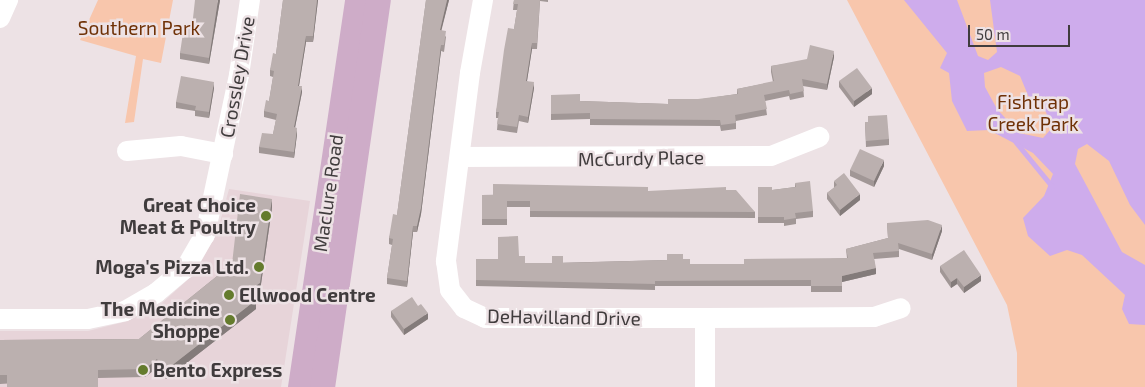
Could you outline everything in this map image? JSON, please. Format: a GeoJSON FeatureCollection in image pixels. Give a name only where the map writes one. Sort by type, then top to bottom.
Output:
{"type":"FeatureCollection","features":[{"type":"Feature","properties":{"kind":"main road","name":"Maclure Road"},"geometry":{"type":"LineString","coordinates":[[305,386],[357,0]]}},
{"type":"Feature","properties":{"kind":"main road","name":"Maclure Road"},"geometry":{"type":"LineString","coordinates":[[305,386],[378,0]]}},
{"type":"Feature","properties":{"kind":"street"},"geometry":{"type":"LineString","coordinates":[[0,18],[8,0]]}},
{"type":"Feature","properties":{"kind":"street","name":"Crossley Drive"},"geometry":{"type":"LineString","coordinates":[[0,319],[88,319],[125,311],[156,293],[185,269],[205,235],[223,154],[250,0]]}},
{"type":"Feature","properties":{"kind":"street","name":"DeHavilland Drive"},"geometry":{"type":"LineString","coordinates":[[483,0],[460,158],[446,278],[456,300],[473,314],[496,319],[874,317],[901,308]]}},
{"type":"Feature","properties":{"kind":"street","name":"McCurdy Place"},"geometry":{"type":"LineString","coordinates":[[460,158],[771,156],[819,137]]}},
{"type":"Feature","properties":{"kind":"street","name":"Crossley Drive"},"geometry":{"type":"LineString","coordinates":[[127,151],[181,146],[223,154]]}},
{"type":"Feature","properties":{"kind":"street"},"geometry":{"type":"LineString","coordinates":[[704,318],[705,387]]}},
{"type":"Feature","properties":{"kind":"shaded area"},"geometry":{"type":"Polygon","coordinates":[[[904,0],[957,0],[978,56],[988,60],[997,52],[990,0],[1145,0],[1145,225],[1130,205],[1109,161],[1087,144],[1078,149],[1075,164],[1122,252],[1145,265],[1145,325],[1129,324],[1122,309],[1125,295],[1082,255],[1067,250],[1050,256],[1028,236],[1023,218],[1044,196],[1053,174],[1033,153],[989,130],[967,131],[952,101],[949,73],[940,68],[947,53],[904,0]],[[1001,67],[984,73],[985,87],[997,109],[1019,133],[1043,138],[1051,129],[1046,112],[1030,100],[1020,76],[1001,67]]]}},
{"type":"Feature","properties":{"kind":"shaded area","name":"Ellwood Centre"},"geometry":{"type":"Polygon","coordinates":[[[229,189],[310,201],[281,387],[0,387],[0,331],[88,331],[128,321],[162,303],[194,274],[217,233],[229,189]]]}},
{"type":"Feature","properties":{"kind":"green space","name":"Southern Park"},"geometry":{"type":"Polygon","coordinates":[[[98,0],[173,0],[161,63],[143,59],[134,122],[125,123],[136,56],[80,40],[98,0]]]}},
{"type":"Feature","properties":{"kind":"green space","name":"Fishtrap Creek Park"},"geometry":{"type":"Polygon","coordinates":[[[847,0],[1145,0],[1145,387],[1017,387],[1017,353],[1007,305],[847,0]]]}},
{"type":"Feature","properties":{"kind":"building"},"geometry":{"type":"Polygon","coordinates":[[[195,0],[218,0],[209,58],[180,53],[184,26],[192,27],[195,0]]]}},
{"type":"Feature","properties":{"kind":"building"},"geometry":{"type":"Polygon","coordinates":[[[283,0],[317,0],[313,36],[306,36],[298,86],[302,86],[294,127],[297,128],[294,152],[259,147],[262,133],[273,134],[277,114],[264,111],[266,100],[269,101],[274,71],[270,70],[273,53],[276,54],[283,0]]]}},
{"type":"Feature","properties":{"kind":"building"},"geometry":{"type":"Polygon","coordinates":[[[426,0],[447,0],[440,30],[446,31],[444,45],[441,45],[421,208],[417,226],[413,226],[407,281],[387,278],[393,239],[389,238],[393,214],[397,215],[426,0]]]}},
{"type":"Feature","properties":{"kind":"building"},"geometry":{"type":"Polygon","coordinates":[[[514,0],[540,0],[537,43],[532,43],[526,81],[534,82],[528,117],[519,115],[517,127],[497,124],[499,112],[496,112],[508,28],[514,29],[518,4],[513,4],[514,0]]]}},
{"type":"Feature","properties":{"kind":"building"},"geometry":{"type":"Polygon","coordinates":[[[810,45],[834,51],[827,84],[802,79],[804,91],[790,94],[789,90],[764,95],[767,109],[735,115],[736,123],[721,125],[720,120],[590,119],[590,113],[551,114],[551,95],[580,94],[580,101],[668,104],[668,99],[698,99],[738,94],[737,89],[774,81],[771,66],[807,59],[810,45]]]}},
{"type":"Feature","properties":{"kind":"building"},"geometry":{"type":"Polygon","coordinates":[[[857,68],[872,88],[854,101],[839,81],[857,68]]]}},
{"type":"Feature","properties":{"kind":"building"},"geometry":{"type":"Polygon","coordinates":[[[181,76],[214,82],[209,112],[195,110],[196,106],[176,102],[181,76]]]}},
{"type":"Feature","properties":{"kind":"building"},"geometry":{"type":"Polygon","coordinates":[[[887,115],[889,139],[866,141],[865,122],[868,122],[868,116],[887,115]]]}},
{"type":"Feature","properties":{"kind":"building"},"geometry":{"type":"Polygon","coordinates":[[[860,149],[884,160],[874,181],[850,170],[860,149]]]}},
{"type":"Feature","properties":{"kind":"building"},"geometry":{"type":"Polygon","coordinates":[[[844,173],[860,194],[840,210],[827,193],[837,185],[834,181],[844,173]]]}},
{"type":"Feature","properties":{"kind":"building"},"geometry":{"type":"Polygon","coordinates":[[[810,181],[813,211],[795,213],[796,218],[784,220],[784,217],[758,217],[758,187],[772,187],[772,190],[796,187],[795,183],[810,181]]]}},
{"type":"Feature","properties":{"kind":"building"},"geometry":{"type":"Polygon","coordinates":[[[493,184],[648,187],[648,191],[726,187],[726,190],[736,190],[755,212],[530,211],[530,201],[507,201],[507,219],[482,219],[482,195],[493,195],[493,184]]]}},
{"type":"Feature","properties":{"kind":"building","name":"Ellwood Centre"},"geometry":{"type":"Polygon","coordinates":[[[240,194],[272,199],[260,283],[249,291],[256,300],[166,370],[157,359],[145,369],[98,370],[98,387],[7,387],[7,375],[0,375],[0,340],[139,339],[232,264],[240,194]]]}},
{"type":"Feature","properties":{"kind":"building"},"geometry":{"type":"Polygon","coordinates":[[[928,220],[942,225],[932,254],[898,243],[899,251],[873,253],[876,268],[842,276],[842,286],[811,286],[811,280],[655,281],[655,284],[476,280],[476,259],[498,259],[498,237],[518,236],[519,256],[525,256],[525,263],[552,263],[552,256],[563,256],[563,263],[667,260],[667,254],[683,254],[683,259],[690,259],[690,264],[744,264],[744,259],[848,258],[846,249],[888,238],[887,223],[928,220]]]}},
{"type":"Feature","properties":{"kind":"building"},"geometry":{"type":"Polygon","coordinates":[[[964,250],[981,275],[964,287],[957,278],[951,282],[940,266],[964,250]]]}},
{"type":"Feature","properties":{"kind":"building"},"geometry":{"type":"Polygon","coordinates":[[[412,297],[418,306],[421,304],[428,313],[404,329],[391,311],[412,297]]]}},
{"type":"Feature","properties":{"kind":"waterway"},"geometry":{"type":"LineString","coordinates":[[1016,142],[1052,186]]}},
{"type":"Feature","properties":{"kind":"place","name":"Great Choice Meat & Poultry"},"geometry":{"type":"Point","coordinates":[266,216]}},
{"type":"Feature","properties":{"kind":"place","name":"Moga's Pizza Ltd."},"geometry":{"type":"Point","coordinates":[259,267]}},
{"type":"Feature","properties":{"kind":"place","name":"Ellwood Centre"},"geometry":{"type":"Point","coordinates":[229,295]}},
{"type":"Feature","properties":{"kind":"place","name":"The Medicine Shoppe"},"geometry":{"type":"Point","coordinates":[230,320]}},
{"type":"Feature","properties":{"kind":"place","name":"Bento Express"},"geometry":{"type":"Point","coordinates":[143,370]}}]}
